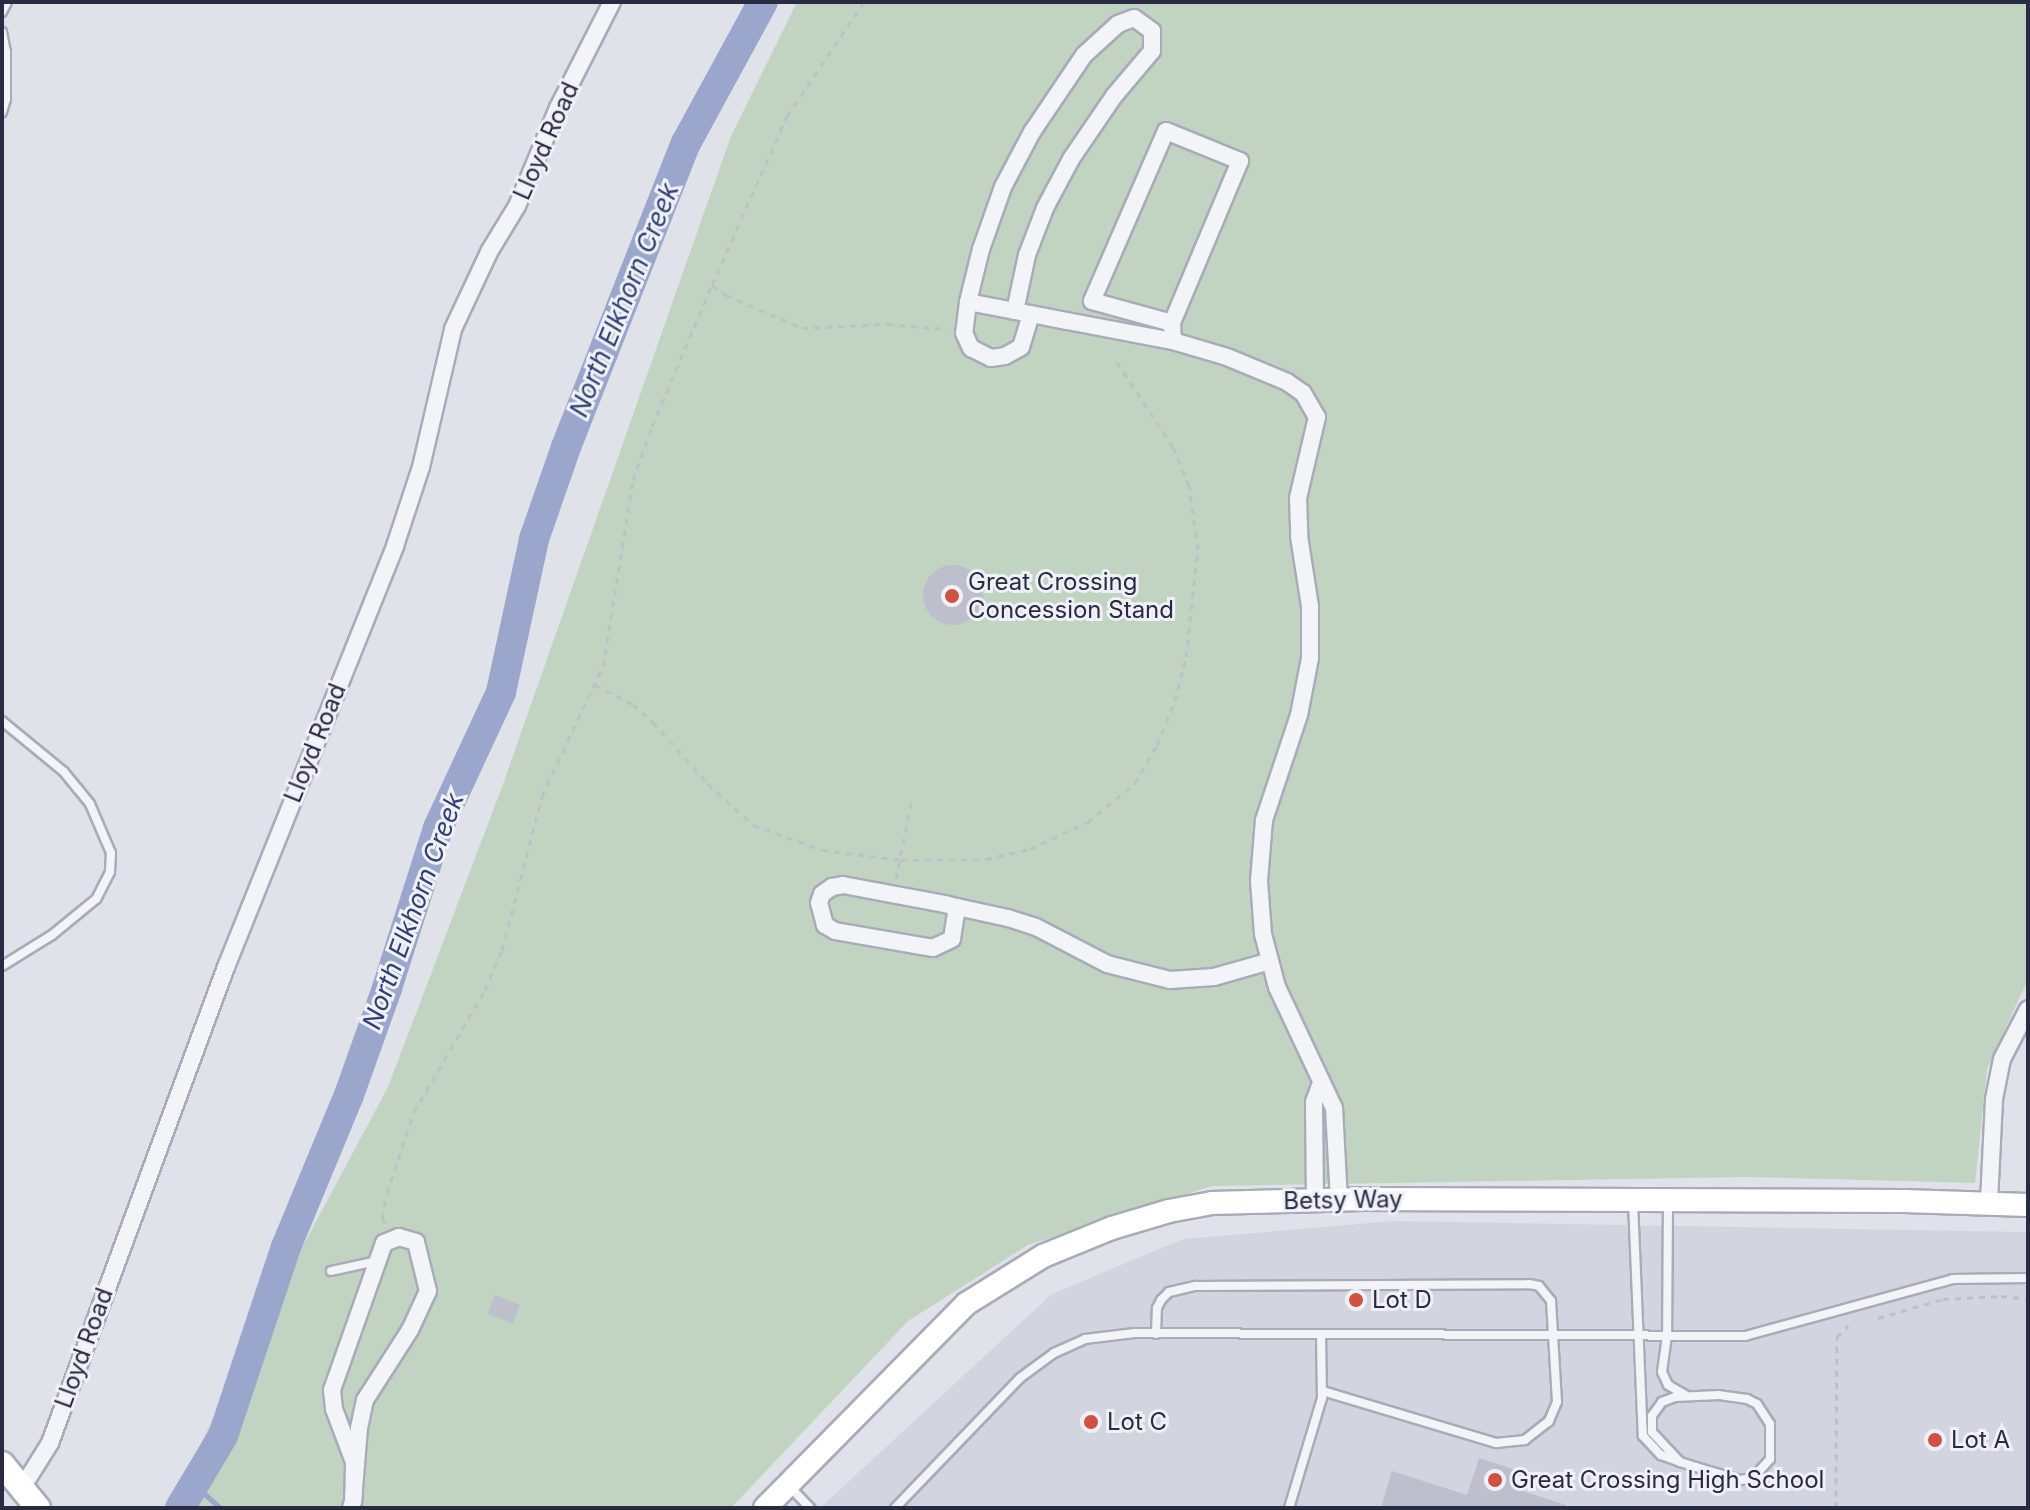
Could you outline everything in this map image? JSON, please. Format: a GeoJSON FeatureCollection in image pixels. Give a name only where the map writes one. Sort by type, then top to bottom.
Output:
{"type":"FeatureCollection","features":[{"type":"Feature","properties":{"kind":"main road"},"geometry":{"type":"LineString","coordinates":[[2,1464],[38,1508]]}},
{"type":"Feature","properties":{"kind":"street","name":"Lloyd Road"},"geometry":{"type":"LineString","coordinates":[[22,1488],[50,1443],[226,967],[395,546],[421,467],[453,329],[489,252],[517,206],[558,108],[612,2]]}},
{"type":"Feature","properties":{"kind":"street"},"geometry":{"type":"LineString","coordinates":[[1134,18],[1152,31],[1152,51],[1091,128],[1051,196],[1027,255],[1023,313],[1021,347],[1005,356],[991,358],[971,348],[964,333],[968,302],[981,249],[1003,187],[1060,87],[1084,55],[1118,24],[1134,18]]}},
{"type":"Feature","properties":{"kind":"street"},"geometry":{"type":"LineString","coordinates":[[1172,323],[1092,301],[1166,131],[1240,161],[1172,323],[1173,341]]}},
{"type":"Feature","properties":{"kind":"street"},"geometry":{"type":"LineString","coordinates":[[968,302],[1173,341],[1227,357],[1287,382],[1303,393],[1317,417],[1298,498],[1299,536],[1310,606],[1310,658],[1299,715],[1264,820],[1259,881],[1263,934],[1277,987],[1334,1108],[1339,1199]]}},
{"type":"Feature","properties":{"kind":"street"},"geometry":{"type":"LineString","coordinates":[[957,907],[952,939],[946,945],[933,948],[835,931],[825,925],[820,914],[822,894],[832,887],[843,885],[957,907],[1036,927],[1107,964],[1170,980],[1214,977],[1270,961]]}},
{"type":"Feature","properties":{"kind":"street"},"geometry":{"type":"LineString","coordinates":[[1989,1202],[1994,1099],[2002,1059],[2027,1015]]}},
{"type":"Feature","properties":{"kind":"street"},"geometry":{"type":"LineString","coordinates":[[1315,1200],[1314,1102],[1321,1083]]}},
{"type":"Feature","properties":{"kind":"street"},"geometry":{"type":"LineString","coordinates":[[1315,1138],[1335,1137]]}},
{"type":"Feature","properties":{"kind":"street","name":"Betsy Way"},"geometry":{"type":"LineString","coordinates":[[765,1508],[966,1304],[1043,1256],[1112,1228],[1169,1211],[1212,1203],[1339,1199],[1989,1202],[2028,1205]]}},
{"type":"Feature","properties":{"kind":"street"},"geometry":{"type":"LineString","coordinates":[[352,1504],[353,1446],[365,1400],[410,1330],[428,1291],[416,1242],[399,1237],[384,1243],[332,1390],[334,1409],[353,1446]]}},
{"type":"Feature","properties":{"kind":"lane"},"geometry":{"type":"LineString","coordinates":[[2,12],[7,2]]}},
{"type":"Feature","properties":{"kind":"lane"},"geometry":{"type":"LineString","coordinates":[[2,32],[6,52],[6,99],[2,112]]}},
{"type":"Feature","properties":{"kind":"lane"},"geometry":{"type":"LineString","coordinates":[[2,721],[64,772],[90,804],[111,853],[110,872],[96,899],[52,935],[2,966]]}},
{"type":"Feature","properties":{"kind":"lane"},"geometry":{"type":"LineString","coordinates":[[1633,1202],[1643,1436],[1661,1455],[1680,1462],[1740,1480],[1753,1478],[1770,1459],[1770,1424],[1757,1404],[1728,1395],[1689,1396],[1662,1402],[1654,1410],[1650,1424],[1663,1447],[1680,1462]]}},
{"type":"Feature","properties":{"kind":"lane"},"geometry":{"type":"LineString","coordinates":[[1668,1202],[1667,1336],[1663,1376],[1676,1391],[1689,1396]]}},
{"type":"Feature","properties":{"kind":"lane"},"geometry":{"type":"LineString","coordinates":[[331,1271],[377,1261]]}},
{"type":"Feature","properties":{"kind":"lane"},"geometry":{"type":"LineString","coordinates":[[895,1508],[1020,1378],[1054,1353],[1085,1339],[1156,1334],[1745,1336],[1953,1279],[2028,1278]]}},
{"type":"Feature","properties":{"kind":"lane"},"geometry":{"type":"LineString","coordinates":[[1156,1334],[1157,1308],[1161,1300],[1169,1292],[1183,1287],[1517,1284],[1539,1286],[1551,1301],[1558,1385],[1553,1415],[1532,1436],[1516,1442],[1496,1443],[1323,1391]]}},
{"type":"Feature","properties":{"kind":"lane"},"geometry":{"type":"LineString","coordinates":[[1289,1508],[1323,1391],[1321,1334]]}},
{"type":"Feature","properties":{"kind":"lane"},"geometry":{"type":"LineString","coordinates":[[787,1484],[810,1508]]}},
{"type":"Feature","properties":{"kind":"path"},"geometry":{"type":"LineString","coordinates":[[385,1223],[382,1218],[387,1193],[414,1112],[485,990],[502,950],[542,796],[595,685],[609,644],[609,615],[633,480],[652,426],[787,116],[864,2]]}},
{"type":"Feature","properties":{"kind":"path"},"geometry":{"type":"LineString","coordinates":[[712,285],[735,299],[802,328],[887,324],[956,330]]}},
{"type":"Feature","properties":{"kind":"path"},"geometry":{"type":"LineString","coordinates":[[595,685],[643,713],[708,784],[753,825],[822,850],[901,860],[986,859],[1030,849],[1088,822],[1135,783],[1157,745],[1175,701],[1186,657],[1195,594],[1196,522],[1189,486],[1173,447],[1115,359]]}},
{"type":"Feature","properties":{"kind":"path"},"geometry":{"type":"LineString","coordinates":[[893,894],[912,798]]}},
{"type":"Feature","properties":{"kind":"path"},"geometry":{"type":"LineString","coordinates":[[1878,1318],[1943,1299],[2001,1296],[2028,1299]]}},
{"type":"Feature","properties":{"kind":"path"},"geometry":{"type":"LineString","coordinates":[[1836,1508],[1837,1337],[1848,1326]]}},
{"type":"Feature","properties":{"kind":"shaded area"},"geometry":{"type":"Polygon","coordinates":[[[1394,1221],[2028,1232],[2028,1508],[820,1508],[1052,1294],[1183,1239],[1394,1221]]]}},
{"type":"Feature","properties":{"kind":"green space"},"geometry":{"type":"Polygon","coordinates":[[[797,2],[2028,2],[2028,979],[1987,1069],[1975,1183],[1747,1177],[1212,1186],[1028,1245],[908,1321],[731,1508],[170,1508],[236,1371],[388,1087],[502,787],[731,136],[797,2]]]}},
{"type":"Feature","properties":{"kind":"building","name":"Great Crossing Concession Stand"},"geometry":{"type":"Polygon","coordinates":[[[953,565],[965,567],[974,574],[981,583],[981,607],[974,616],[965,623],[953,625],[941,623],[932,616],[925,607],[923,595],[925,583],[932,574],[941,567],[953,565]]]}},
{"type":"Feature","properties":{"kind":"building"},"geometry":{"type":"Polygon","coordinates":[[[495,1295],[520,1305],[513,1324],[488,1314],[495,1295]]]}},
{"type":"Feature","properties":{"kind":"building","name":"Great Crossing High School"},"geometry":{"type":"Polygon","coordinates":[[[1479,1458],[1522,1472],[1516,1489],[1566,1505],[1566,1508],[1381,1508],[1392,1471],[1467,1495],[1479,1458]]]}},
{"type":"Feature","properties":{"kind":"waterway","name":"North Elkhorn Creek"},"geometry":{"type":"LineString","coordinates":[[180,1508],[223,1436],[286,1247],[349,1095],[387,988],[438,828],[501,692],[534,539],[566,447],[686,143],[763,2]]}},
{"type":"Feature","properties":{"kind":"waterway"},"geometry":{"type":"LineString","coordinates":[[194,1485],[220,1508]]}},
{"type":"Feature","properties":{"kind":"place","name":"Great Crossing Concession Stand"},"geometry":{"type":"Point","coordinates":[952,596]}},
{"type":"Feature","properties":{"kind":"place","name":"Lot D"},"geometry":{"type":"Point","coordinates":[1356,1300]}},
{"type":"Feature","properties":{"kind":"place","name":"Lot C"},"geometry":{"type":"Point","coordinates":[1091,1422]}},
{"type":"Feature","properties":{"kind":"place","name":"Lot A"},"geometry":{"type":"Point","coordinates":[1935,1440]}},
{"type":"Feature","properties":{"kind":"place","name":"Great Crossing High School"},"geometry":{"type":"Point","coordinates":[1495,1480]}}]}
